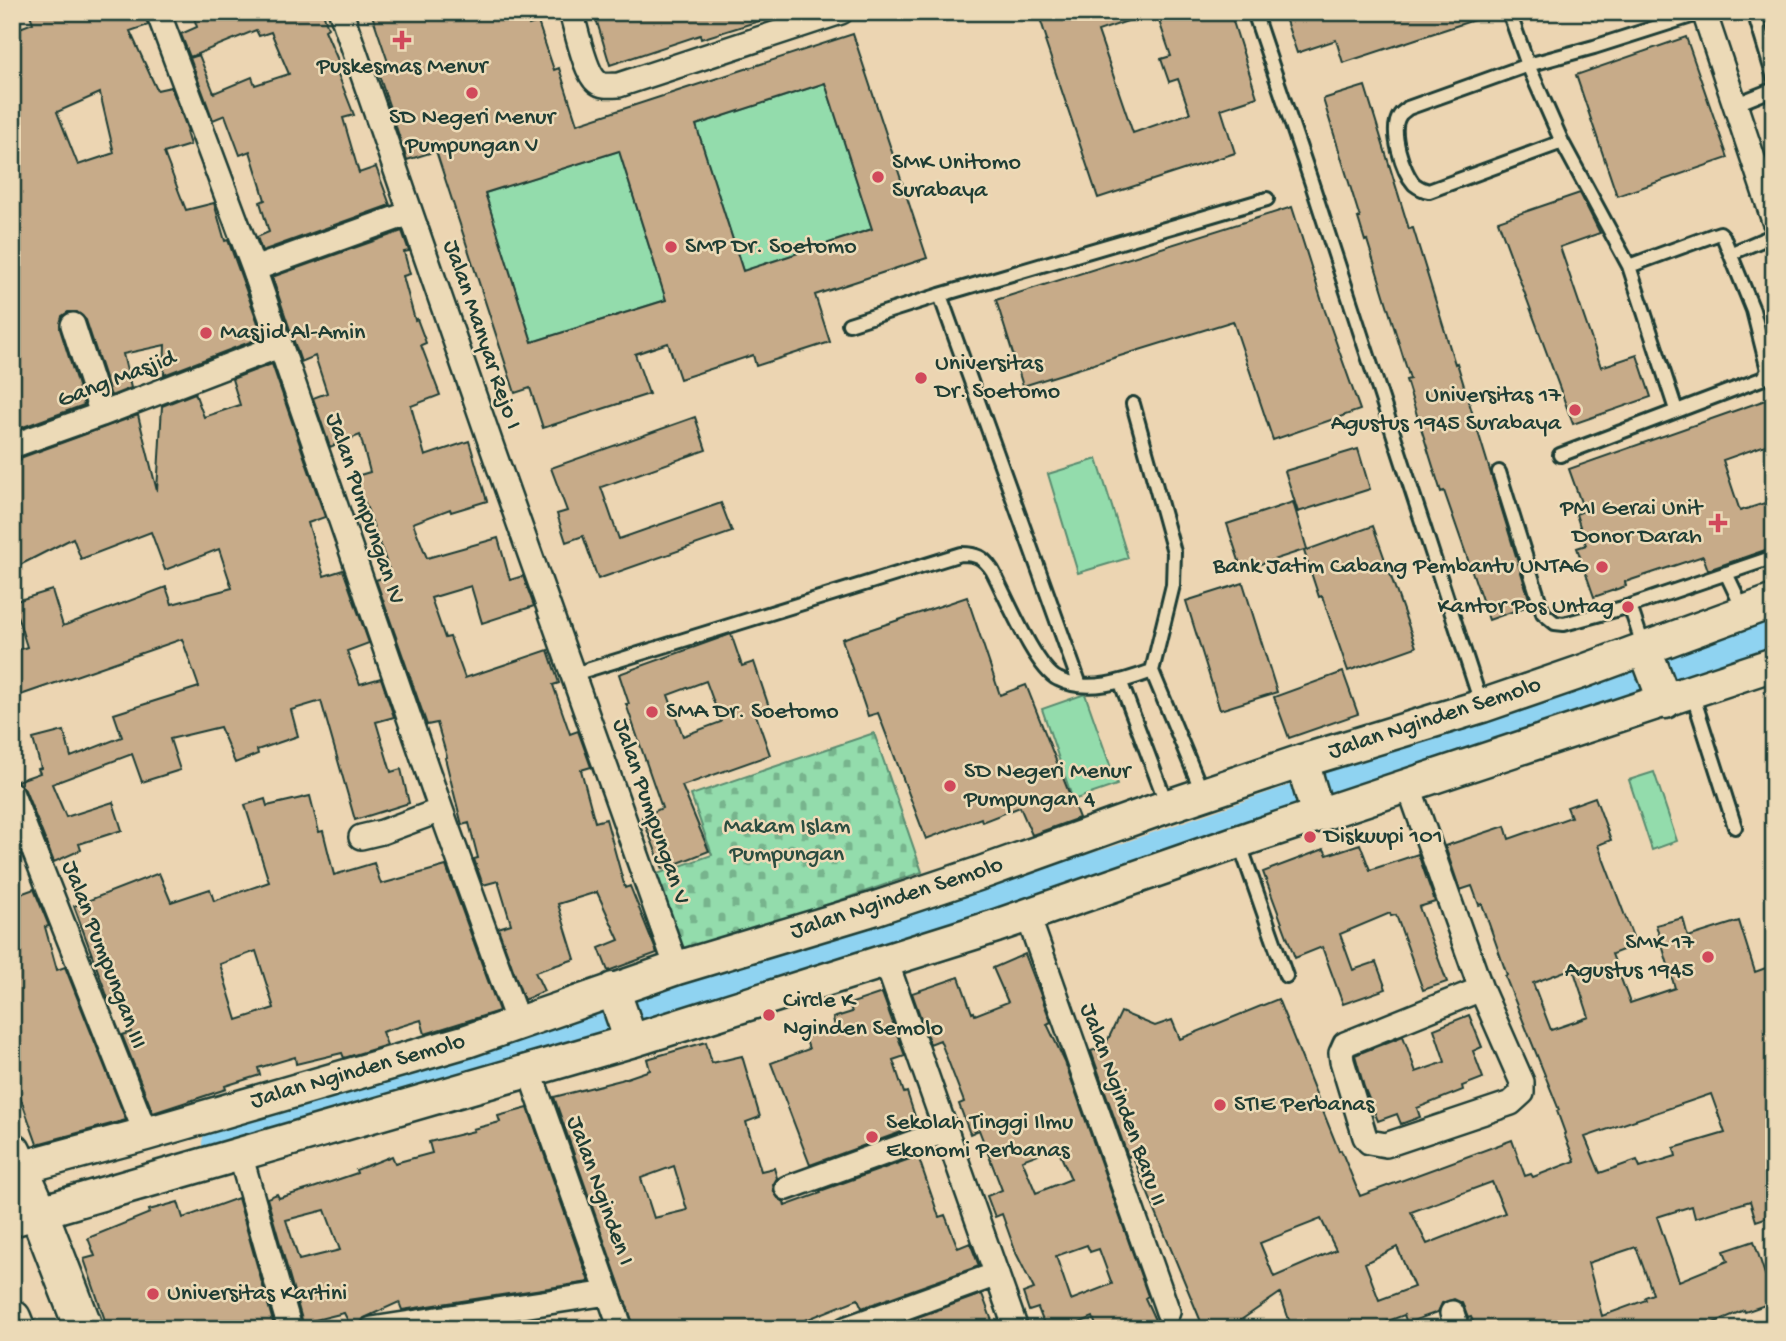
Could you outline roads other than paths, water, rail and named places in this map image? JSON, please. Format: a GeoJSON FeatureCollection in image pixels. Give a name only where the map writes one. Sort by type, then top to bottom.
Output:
{"type":"FeatureCollection","features":[{"type":"Feature","properties":{"kind":"main road","name":"Jalan Nginden Semolo"},"geometry":{"type":"LineString","coordinates":[[23,1188],[240,1154],[531,1077],[622,1016],[677,968],[873,909],[1203,794],[1409,787],[1663,679],[1744,611],[1774,600]]}},
{"type":"Feature","properties":{"kind":"main road","name":"Jalan Nginden Semolo"},"geometry":{"type":"LineString","coordinates":[[23,1188],[146,1134],[467,1041],[518,1023],[622,1016],[886,961],[1028,916],[1239,842],[1311,790],[1482,706],[1774,664]]}},
{"type":"Feature","properties":{"kind":"main road"},"geometry":{"type":"LineString","coordinates":[[23,1188],[83,1329]]}},
{"type":"Feature","properties":{"kind":"main road"},"geometry":{"type":"LineString","coordinates":[[12,1319],[16,1329]]}},
{"type":"Feature","properties":{"kind":"street","name":"Jalan Pumpungan IV"},"geometry":{"type":"LineString","coordinates":[[158,12],[254,269],[441,810],[518,1023]]}},
{"type":"Feature","properties":{"kind":"street","name":"Jalan Manyar Rejo I"},"geometry":{"type":"LineString","coordinates":[[341,12],[574,674]]}},
{"type":"Feature","properties":{"kind":"street"},"geometry":{"type":"LineString","coordinates":[[571,12],[591,74],[597,83],[607,86],[619,85],[841,12]]}},
{"type":"Feature","properties":{"kind":"street"},"geometry":{"type":"LineString","coordinates":[[1704,12],[1774,221]]}},
{"type":"Feature","properties":{"kind":"street"},"geometry":{"type":"LineString","coordinates":[[254,269],[410,213]]}},
{"type":"Feature","properties":{"kind":"street"},"geometry":{"type":"LineString","coordinates":[[73,325],[102,414]]}},
{"type":"Feature","properties":{"kind":"street","name":"Gang Masjid"},"geometry":{"type":"LineString","coordinates":[[12,446],[279,346]]}},
{"type":"Feature","properties":{"kind":"street","name":"Jalan Pumpungan V"},"geometry":{"type":"LineString","coordinates":[[574,674],[677,968]]}},
{"type":"Feature","properties":{"kind":"street"},"geometry":{"type":"LineString","coordinates":[[1409,787],[1481,989],[1522,1082],[1522,1093],[1511,1103],[1386,1145],[1369,1142],[1365,1137],[1342,1061],[1342,1048],[1345,1044],[1481,989]]}},
{"type":"Feature","properties":{"kind":"street","name":"Jalan Pumpungan III"},"geometry":{"type":"LineString","coordinates":[[12,795],[146,1134]]}},
{"type":"Feature","properties":{"kind":"street"},"geometry":{"type":"LineString","coordinates":[[361,837],[441,810]]}},
{"type":"Feature","properties":{"kind":"street","name":"Jalan Nginden Baru II"},"geometry":{"type":"LineString","coordinates":[[1028,916],[1168,1312]]}},
{"type":"Feature","properties":{"kind":"street"},"geometry":{"type":"LineString","coordinates":[[886,961],[1016,1329]]}},
{"type":"Feature","properties":{"kind":"street","name":"Jalan Nginden I"},"geometry":{"type":"LineString","coordinates":[[531,1077],[621,1329]]}},
{"type":"Feature","properties":{"kind":"street"},"geometry":{"type":"LineString","coordinates":[[787,1188],[945,1131]]}},
{"type":"Feature","properties":{"kind":"street"},"geometry":{"type":"LineString","coordinates":[[240,1154],[290,1329]]}},
{"type":"Feature","properties":{"kind":"street"},"geometry":{"type":"LineString","coordinates":[[845,1329],[997,1274]]}},
{"type":"Feature","properties":{"kind":"street"},"geometry":{"type":"LineString","coordinates":[[372,1329],[608,1293]]}},
{"type":"Feature","properties":{"kind":"lane"},"geometry":{"type":"LineString","coordinates":[[1254,12],[1482,706]]}},
{"type":"Feature","properties":{"kind":"lane"},"geometry":{"type":"LineString","coordinates":[[1508,12],[1562,142],[1629,266],[1676,410]]}},
{"type":"Feature","properties":{"kind":"lane"},"geometry":{"type":"LineString","coordinates":[[1562,142],[1441,189],[1429,191],[1420,189],[1412,181],[1401,157],[1396,126],[1399,116],[1408,108],[1528,65],[1704,12]]}},
{"type":"Feature","properties":{"kind":"lane"},"geometry":{"type":"LineString","coordinates":[[1754,12],[1774,78]]}},
{"type":"Feature","properties":{"kind":"lane"},"geometry":{"type":"LineString","coordinates":[[1734,105],[1774,89]]}},
{"type":"Feature","properties":{"kind":"lane"},"geometry":{"type":"LineString","coordinates":[[849,324],[1267,199]]}},
{"type":"Feature","properties":{"kind":"lane"},"geometry":{"type":"LineString","coordinates":[[1560,455],[1764,378],[1767,374],[1753,310],[1732,253],[1720,233],[1629,266]]}},
{"type":"Feature","properties":{"kind":"lane"},"geometry":{"type":"LineString","coordinates":[[1732,253],[1774,234]]}},
{"type":"Feature","properties":{"kind":"lane"},"geometry":{"type":"LineString","coordinates":[[940,295],[1080,685]]}},
{"type":"Feature","properties":{"kind":"lane"},"geometry":{"type":"LineString","coordinates":[[1133,404],[1174,552],[1172,585],[1152,671],[1203,794]]}},
{"type":"Feature","properties":{"kind":"lane"},"geometry":{"type":"LineString","coordinates":[[1499,472],[1542,613],[1548,620],[1564,624],[1630,606],[1774,557]]}},
{"type":"Feature","properties":{"kind":"lane"},"geometry":{"type":"LineString","coordinates":[[574,674],[961,554],[974,554],[984,559],[1041,665],[1058,679],[1080,685],[1121,683],[1152,671]]}},
{"type":"Feature","properties":{"kind":"lane"},"geometry":{"type":"LineString","coordinates":[[1726,573],[1744,611]]}},
{"type":"Feature","properties":{"kind":"lane"},"geometry":{"type":"LineString","coordinates":[[1630,606],[1735,827]]}},
{"type":"Feature","properties":{"kind":"lane"},"geometry":{"type":"LineString","coordinates":[[1121,683],[1168,806]]}},
{"type":"Feature","properties":{"kind":"lane"},"geometry":{"type":"LineString","coordinates":[[1239,842],[1286,976]]}},
{"type":"Feature","properties":{"kind":"waterway"},"geometry":{"type":"LineString","coordinates":[[222,1144],[655,1006],[1118,866],[1774,638]]}},
{"type":"Feature","properties":{"kind":"place","name":"Puskesmas Menur"},"geometry":{"type":"Point","coordinates":[402,40]}},
{"type":"Feature","properties":{"kind":"place","name":"SD Negeri Menur Pumpungan V"},"geometry":{"type":"Point","coordinates":[472,93]}},
{"type":"Feature","properties":{"kind":"place","name":"SMK Unitomo Surabaya"},"geometry":{"type":"Point","coordinates":[878,177]}},
{"type":"Feature","properties":{"kind":"place","name":"SMP Dr. Soetomo"},"geometry":{"type":"Point","coordinates":[671,247]}},
{"type":"Feature","properties":{"kind":"place","name":"Masjid Al-Amin"},"geometry":{"type":"Point","coordinates":[206,333]}},
{"type":"Feature","properties":{"kind":"place","name":"Universitas Dr. Soetomo"},"geometry":{"type":"Point","coordinates":[921,378]}},
{"type":"Feature","properties":{"kind":"place","name":"Universitas 17 Agustus 1945 Surabaya"},"geometry":{"type":"Point","coordinates":[1575,410]}},
{"type":"Feature","properties":{"kind":"place","name":"PMI Gerai Unit Donor Darah"},"geometry":{"type":"Point","coordinates":[1718,523]}},
{"type":"Feature","properties":{"kind":"place","name":"Bank Jatim Cabang Pembantu UNTAG"},"geometry":{"type":"Point","coordinates":[1602,567]}},
{"type":"Feature","properties":{"kind":"place","name":"Kantor Pos Untag"},"geometry":{"type":"Point","coordinates":[1628,607]}},
{"type":"Feature","properties":{"kind":"place","name":"SMA Dr. Soetomo"},"geometry":{"type":"Point","coordinates":[652,712]}},
{"type":"Feature","properties":{"kind":"place","name":"SD Negeri Menur Pumpungan 4"},"geometry":{"type":"Point","coordinates":[950,786]}},
{"type":"Feature","properties":{"kind":"place","name":"Diskuupi 101"},"geometry":{"type":"Point","coordinates":[1310,837]}},
{"type":"Feature","properties":{"kind":"place","name":"SMK 17 Agustus 1945"},"geometry":{"type":"Point","coordinates":[1708,957]}},
{"type":"Feature","properties":{"kind":"place","name":"Circle K Nginden Semolo"},"geometry":{"type":"Point","coordinates":[769,1015]}},
{"type":"Feature","properties":{"kind":"place","name":"STIE Perbanas"},"geometry":{"type":"Point","coordinates":[1220,1105]}},
{"type":"Feature","properties":{"kind":"place","name":"Sekolah Tinggi Ilmu Ekonomi Perbanas"},"geometry":{"type":"Point","coordinates":[872,1137]}},
{"type":"Feature","properties":{"kind":"place","name":"Universitas Kartini"},"geometry":{"type":"Point","coordinates":[153,1294]}},
{"type":"Feature","properties":{"kind":"park label","name":"Makam Islam Pumpungan"},"geometry":{"type":"Point","coordinates":[787,841]}}]}
